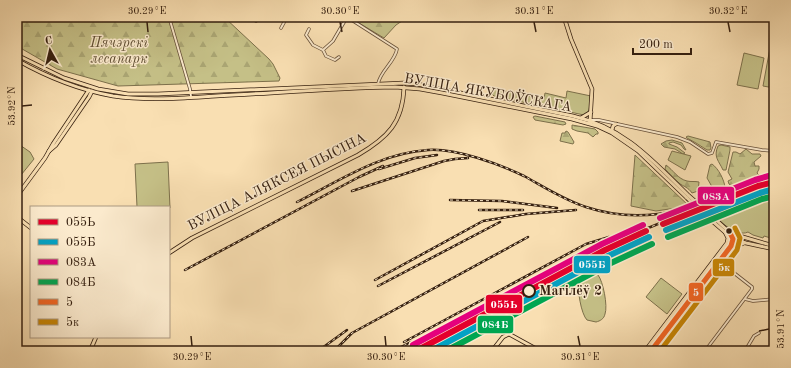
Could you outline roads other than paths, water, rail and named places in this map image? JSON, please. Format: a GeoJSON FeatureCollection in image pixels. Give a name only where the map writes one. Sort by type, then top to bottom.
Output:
{"type":"FeatureCollection","features":[{"type":"Feature","properties":{"kind":"main road"},"geometry":{"type":"LineString","coordinates":[[564,17],[571,39],[592,89],[590,122]]}},
{"type":"Feature","properties":{"kind":"main road","name":"ВУЛІЦА ЯКУБОЎСКАГА"},"geometry":{"type":"LineString","coordinates":[[17,55],[64,78],[92,87],[128,94],[191,93],[404,83],[423,85],[580,118],[612,132]]}},
{"type":"Feature","properties":{"kind":"main road","name":"ВУЛІЦА ЯКУБОЎСКАГА"},"geometry":{"type":"LineString","coordinates":[[17,60],[54,78],[90,91],[113,96],[141,98],[192,97],[404,87],[597,123],[638,151],[727,231],[733,239]]}},
{"type":"Feature","properties":{"kind":"main road","name":"ВУЛІЦА АЛЯКСЕЯ ПЫСІНА"},"geometry":{"type":"LineString","coordinates":[[170,252],[192,238],[358,155],[376,144],[388,134],[396,122],[401,107],[404,83]]}},
{"type":"Feature","properties":{"kind":"main road"},"geometry":{"type":"LineString","coordinates":[[17,196],[49,152],[92,87]]}},
{"type":"Feature","properties":{"kind":"main road"},"geometry":{"type":"LineString","coordinates":[[580,118],[591,112]]}},
{"type":"Feature","properties":{"kind":"main road"},"geometry":{"type":"LineString","coordinates":[[591,112],[597,123]]}},
{"type":"Feature","properties":{"kind":"main road"},"geometry":{"type":"LineString","coordinates":[[612,132],[616,124]]}},
{"type":"Feature","properties":{"kind":"main road"},"geometry":{"type":"LineString","coordinates":[[17,217],[30,227]]}},
{"type":"Feature","properties":{"kind":"main road"},"geometry":{"type":"LineString","coordinates":[[727,231],[747,241]]}},
{"type":"Feature","properties":{"kind":"main road"},"geometry":{"type":"LineString","coordinates":[[727,231],[727,244]]}},
{"type":"Feature","properties":{"kind":"main road"},"geometry":{"type":"LineString","coordinates":[[651,351],[731,246],[733,239]]}},
{"type":"Feature","properties":{"kind":"main road"},"geometry":{"type":"LineString","coordinates":[[644,351],[727,244],[733,239],[774,247]]}},
{"type":"Feature","properties":{"kind":"main road"},"geometry":{"type":"LineString","coordinates":[[720,261],[737,246],[747,241]]}},
{"type":"Feature","properties":{"kind":"main road"},"geometry":{"type":"LineString","coordinates":[[727,244],[730,242],[731,246]]}},
{"type":"Feature","properties":{"kind":"main road"},"geometry":{"type":"LineString","coordinates":[[492,351],[506,335],[511,335],[540,351]]}},
{"type":"Feature","properties":{"kind":"main road"},"geometry":{"type":"LineString","coordinates":[[90,351],[96,338]]}},
{"type":"Feature","properties":{"kind":"street"},"geometry":{"type":"LineString","coordinates":[[169,17],[192,97]]}},
{"type":"Feature","properties":{"kind":"street"},"geometry":{"type":"LineString","coordinates":[[250,17],[256,21]]}},
{"type":"Feature","properties":{"kind":"street"},"geometry":{"type":"LineString","coordinates":[[281,28],[287,17]]}},
{"type":"Feature","properties":{"kind":"street"},"geometry":{"type":"LineString","coordinates":[[323,50],[333,41],[347,17],[397,49],[396,55],[379,79],[378,88]]}},
{"type":"Feature","properties":{"kind":"street"},"geometry":{"type":"LineString","coordinates":[[309,29],[306,35],[313,45],[323,50],[326,56],[335,60],[339,57]]}},
{"type":"Feature","properties":{"kind":"street"},"geometry":{"type":"LineString","coordinates":[[590,122],[594,120],[677,137],[698,147],[708,154],[712,153],[714,143],[717,142],[774,151]]}},
{"type":"Feature","properties":{"kind":"street"},"geometry":{"type":"LineString","coordinates":[[705,351],[745,299],[752,287],[720,261]]}},
{"type":"Feature","properties":{"kind":"street"},"geometry":{"type":"LineString","coordinates":[[745,299],[749,301],[774,299]]}},
{"type":"Feature","properties":{"kind":"street"},"geometry":{"type":"LineString","coordinates":[[745,351],[754,336],[759,333]]}},
{"type":"Feature","properties":{"kind":"railway"},"geometry":{"type":"LineString","coordinates":[[297,202],[344,177],[377,162],[393,156],[428,150],[439,150],[464,154],[490,162],[524,176],[570,201],[586,207],[623,215],[658,214],[692,207],[728,197]]}},
{"type":"Feature","properties":{"kind":"railway"},"geometry":{"type":"LineString","coordinates":[[379,169],[415,158],[437,155]]}},
{"type":"Feature","properties":{"kind":"railway"},"geometry":{"type":"LineString","coordinates":[[352,191],[444,161],[468,158]]}},
{"type":"Feature","properties":{"kind":"railway"},"geometry":{"type":"LineString","coordinates":[[185,270],[359,177],[383,166]]}},
{"type":"Feature","properties":{"kind":"railway"},"geometry":{"type":"LineString","coordinates":[[723,198],[758,185],[774,181]]}},
{"type":"Feature","properties":{"kind":"railway"},"geometry":{"type":"LineString","coordinates":[[450,200],[502,201],[557,208]]}},
{"type":"Feature","properties":{"kind":"railway"},"geometry":{"type":"LineString","coordinates":[[479,210],[523,210]]}},
{"type":"Feature","properties":{"kind":"railway"},"geometry":{"type":"LineString","coordinates":[[375,280],[483,221],[526,214],[576,210]]}},
{"type":"Feature","properties":{"kind":"railway"},"geometry":{"type":"LineString","coordinates":[[406,351],[599,248],[680,215]]}},
{"type":"Feature","properties":{"kind":"railway"},"geometry":{"type":"LineString","coordinates":[[378,286],[500,222]]}},
{"type":"Feature","properties":{"kind":"railway"},"geometry":{"type":"LineString","coordinates":[[334,351],[352,333],[528,237]]}},
{"type":"Feature","properties":{"kind":"railway"},"geometry":{"type":"LineString","coordinates":[[404,342],[586,244],[609,237]]}},
{"type":"Feature","properties":{"kind":"railway"},"geometry":{"type":"LineString","coordinates":[[318,351],[347,330]]}},
{"type":"Feature","properties":{"kind":"railway"},"geometry":{"type":"LineString","coordinates":[[425,351],[446,339]]}},
{"type":"Feature","properties":{"kind":"railway"},"geometry":{"type":"LineString","coordinates":[[393,351],[411,342]]}},
{"type":"Feature","properties":{"kind":"place","name":"Магілёў 2"},"geometry":{"type":"Point","coordinates":[529,291]}},
{"type":"Feature","properties":{"kind":"park label","name":"Пячэрскі лесапарк"},"geometry":{"type":"Point","coordinates":[119,52]}}]}
